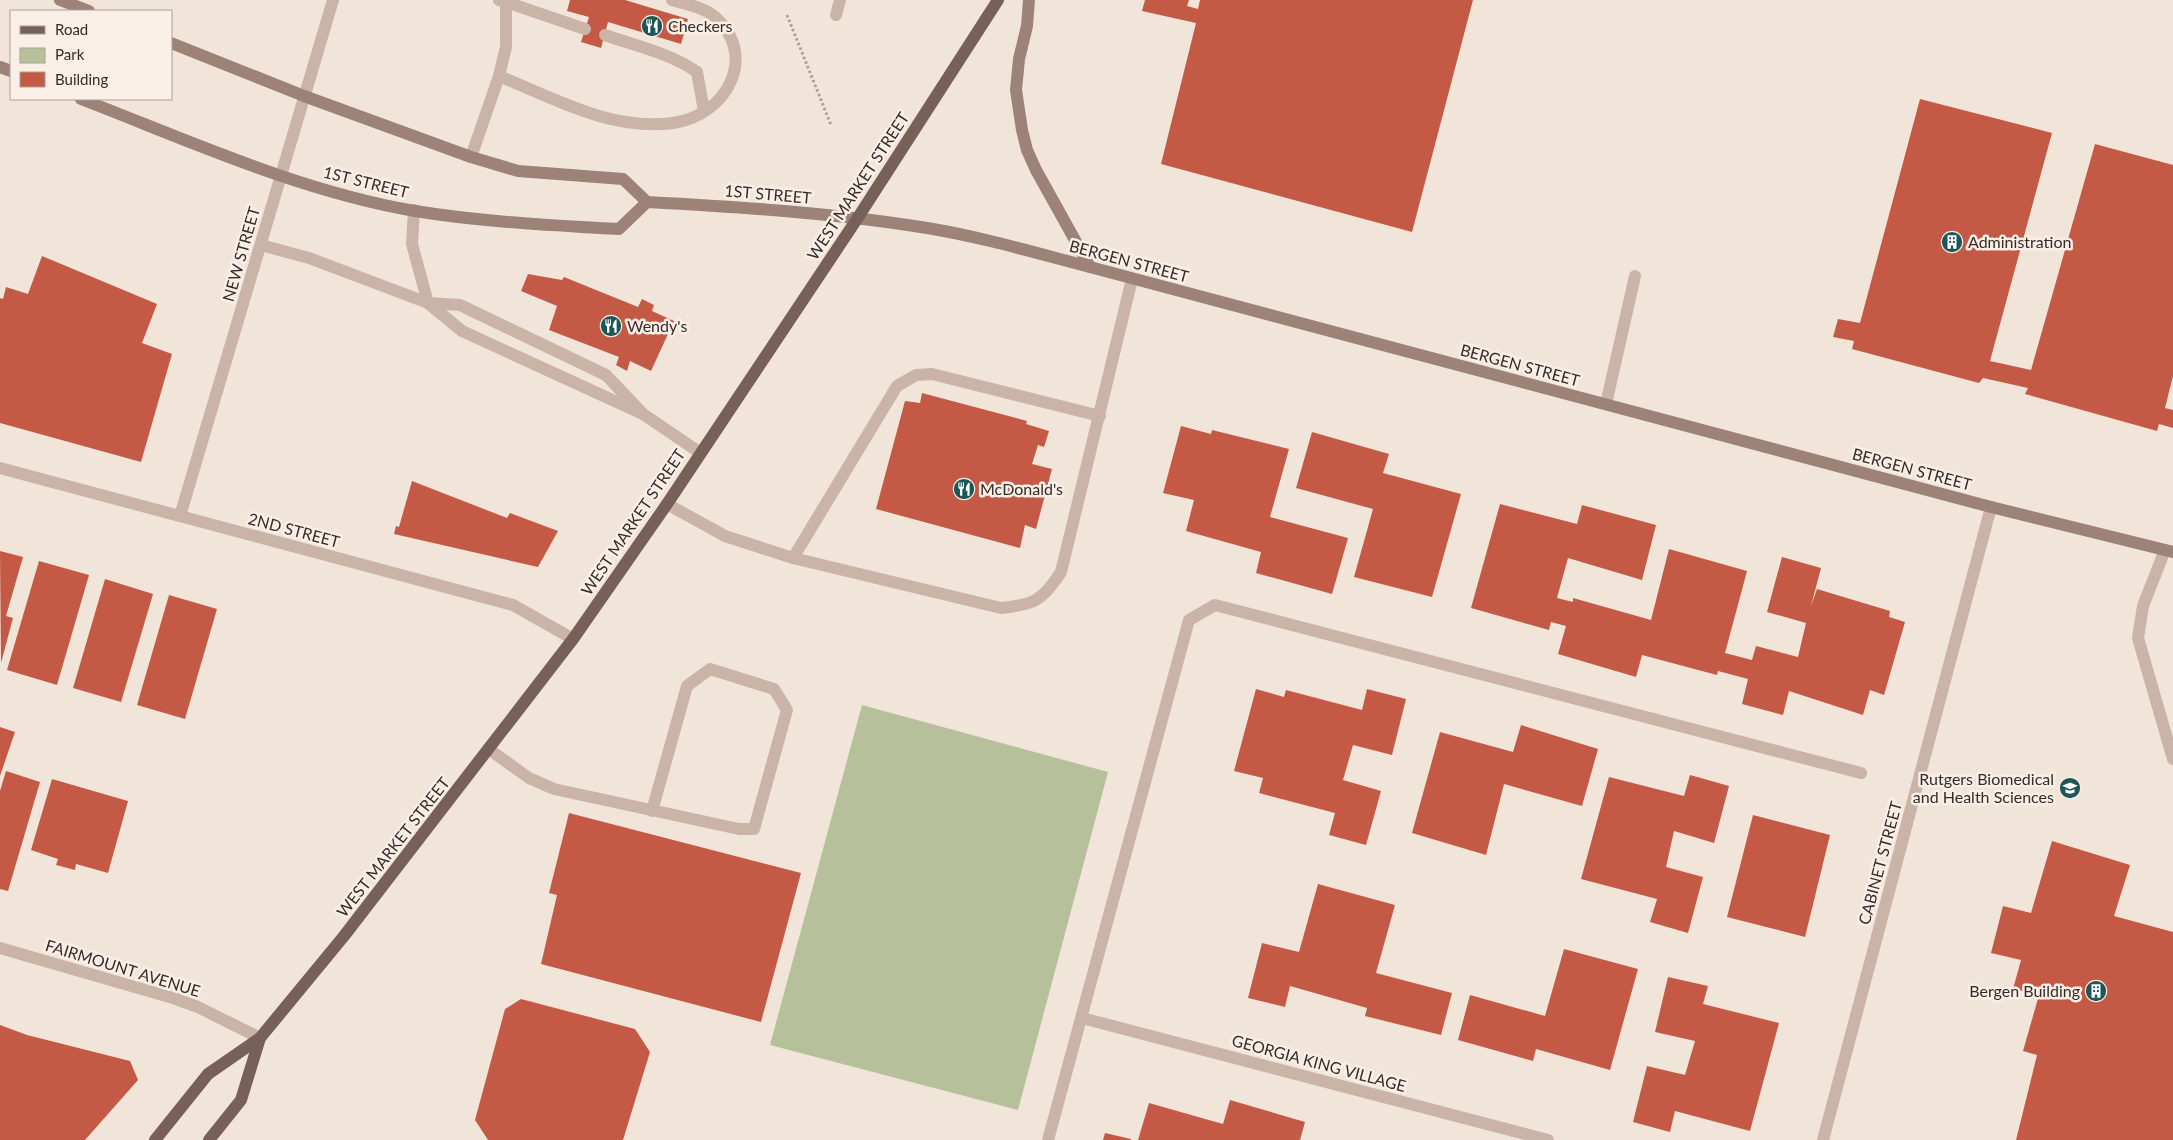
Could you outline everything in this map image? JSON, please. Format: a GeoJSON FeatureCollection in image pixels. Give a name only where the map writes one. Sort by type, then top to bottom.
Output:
{"type":"FeatureCollection","features":[{"type":"Feature","properties":{"kind":"main road"},"geometry":{"type":"LineString","coordinates":[[60,0],[86,10]]}},
{"type":"Feature","properties":{"kind":"main road","name":"WEST MARKET STREET"},"geometry":{"type":"LineString","coordinates":[[155,1140],[208,1074],[260,1038],[344,936],[490,750],[573,640],[667,504],[857,219],[998,0]]}},
{"type":"Feature","properties":{"kind":"main road"},"geometry":{"type":"LineString","coordinates":[[1029,0],[1016,90],[1022,130],[1027,150],[1036,170],[1090,267]]}},
{"type":"Feature","properties":{"kind":"main road"},"geometry":{"type":"LineString","coordinates":[[172,44],[304,96],[471,157],[518,171],[623,179],[647,202]]}},
{"type":"Feature","properties":{"kind":"main road","name":"1ST STREET"},"geometry":{"type":"LineString","coordinates":[[85,100],[280,176],[414,210],[465,217],[619,229],[647,202],[760,208],[857,219]]}},
{"type":"Feature","properties":{"kind":"main road","name":"BERGEN STREET"},"geometry":{"type":"LineString","coordinates":[[857,219],[929,228],[1090,267],[1991,506],[2169,551]]}},
{"type":"Feature","properties":{"kind":"main road","name":"WEST MARKET STREET"},"geometry":{"type":"LineString","coordinates":[[209,1140],[241,1100],[260,1038]]}},
{"type":"Feature","properties":{"kind":"street","name":"NEW STREET"},"geometry":{"type":"LineString","coordinates":[[180,516],[333,0]]}},
{"type":"Feature","properties":{"kind":"street"},"geometry":{"type":"LineString","coordinates":[[500,76],[598,116],[626,124],[672,123],[689,120],[704,111],[723,95],[731,84],[736,72],[736,51],[726,28],[713,15],[696,7],[672,0]]}},
{"type":"Feature","properties":{"kind":"street"},"geometry":{"type":"LineString","coordinates":[[836,15],[840,0]]}},
{"type":"Feature","properties":{"kind":"street"},"geometry":{"type":"LineString","coordinates":[[471,157],[500,76],[506,47],[504,1],[585,29]]}},
{"type":"Feature","properties":{"kind":"street"},"geometry":{"type":"LineString","coordinates":[[605,35],[684,63],[697,72],[704,111]]}},
{"type":"Feature","properties":{"kind":"street"},"geometry":{"type":"LineString","coordinates":[[414,210],[412,244],[428,303],[462,331],[643,414],[700,452]]}},
{"type":"Feature","properties":{"kind":"street"},"geometry":{"type":"LineString","coordinates":[[261,245],[309,258],[428,303],[460,305],[606,375],[643,414]]}},
{"type":"Feature","properties":{"kind":"street"},"geometry":{"type":"LineString","coordinates":[[1606,404],[1635,276]]}},
{"type":"Feature","properties":{"kind":"street"},"geometry":{"type":"LineString","coordinates":[[667,504],[726,536],[793,558],[1001,608],[1026,606],[1048,591],[1061,572],[1132,279]]}},
{"type":"Feature","properties":{"kind":"street"},"geometry":{"type":"LineString","coordinates":[[793,558],[897,386],[916,375],[932,374],[1100,416]]}},
{"type":"Feature","properties":{"kind":"street","name":"2ND STREET"},"geometry":{"type":"LineString","coordinates":[[0,468],[513,605],[573,640]]}},
{"type":"Feature","properties":{"kind":"street","name":"CABINET STREET"},"geometry":{"type":"LineString","coordinates":[[1823,1140],[1991,506]]}},
{"type":"Feature","properties":{"kind":"street"},"geometry":{"type":"LineString","coordinates":[[2169,551],[2144,606],[2138,638],[2173,759]]}},
{"type":"Feature","properties":{"kind":"street"},"geometry":{"type":"LineString","coordinates":[[1048,1140],[1189,620],[1215,605],[1861,773]]}},
{"type":"Feature","properties":{"kind":"street"},"geometry":{"type":"LineString","coordinates":[[490,750],[529,778],[554,789],[652,811],[739,829],[754,829],[787,710],[774,689],[710,669],[687,686],[652,811]]}},
{"type":"Feature","properties":{"kind":"street","name":"FAIRMOUNT AVENUE"},"geometry":{"type":"LineString","coordinates":[[0,948],[173,998],[198,1007],[260,1038]]}},
{"type":"Feature","properties":{"kind":"street","name":"GEORGIA KING VILLAGE"},"geometry":{"type":"LineString","coordinates":[[1082,1018],[1548,1140]]}},
{"type":"Feature","properties":{"kind":"path"},"geometry":{"type":"LineString","coordinates":[[787,15],[831,125]]}},
{"type":"Feature","properties":{"kind":"green space"},"geometry":{"type":"Polygon","coordinates":[[[862,705],[1108,772],[1018,1110],[770,1045],[862,705]]]}},
{"type":"Feature","properties":{"kind":"building","name":"Checkers"},"geometry":{"type":"Polygon","coordinates":[[[570,0],[625,0],[688,19],[681,44],[608,22],[601,48],[581,42],[589,17],[567,11],[570,0]]]}},
{"type":"Feature","properties":{"kind":"building"},"geometry":{"type":"Polygon","coordinates":[[[1145,0],[1189,0],[1187,6],[1198,9],[1200,0],[1473,0],[1412,232],[1161,164],[1196,23],[1142,11],[1145,0]]]}},
{"type":"Feature","properties":{"kind":"building","name":"Administration"},"geometry":{"type":"Polygon","coordinates":[[[1920,99],[2052,133],[1990,361],[2031,370],[2095,144],[2173,165],[2173,376],[2165,408],[2173,410],[2173,428],[2159,424],[2157,431],[2025,394],[2028,388],[1983,378],[1979,383],[1852,349],[1854,341],[1833,337],[1838,319],[1860,323],[1920,99]]]}},
{"type":"Feature","properties":{"kind":"building"},"geometry":{"type":"Polygon","coordinates":[[[42,256],[157,304],[142,343],[172,354],[141,462],[0,423],[0,298],[3,299],[6,287],[28,294],[42,256]]]}},
{"type":"Feature","properties":{"kind":"building","name":"Wendy's"},"geometry":{"type":"Polygon","coordinates":[[[528,274],[562,280],[564,277],[638,307],[642,299],[654,305],[652,311],[674,321],[651,371],[630,361],[627,371],[616,365],[619,357],[549,330],[557,306],[521,291],[528,274]]]}},
{"type":"Feature","properties":{"kind":"building","name":"McDonald's"},"geometry":{"type":"Polygon","coordinates":[[[922,393],[1027,421],[1026,424],[1049,431],[1044,447],[1038,445],[1032,464],[1052,469],[1036,529],[1025,525],[1020,548],[876,509],[905,401],[920,403],[922,393]]]}},
{"type":"Feature","properties":{"kind":"building"},"geometry":{"type":"Polygon","coordinates":[[[1181,426],[1211,434],[1212,430],[1289,449],[1270,517],[1348,538],[1332,594],[1256,573],[1261,552],[1186,531],[1194,500],[1163,493],[1181,426]]]}},
{"type":"Feature","properties":{"kind":"building"},"geometry":{"type":"Polygon","coordinates":[[[1312,432],[1389,454],[1383,473],[1461,494],[1432,597],[1354,577],[1373,509],[1296,488],[1312,432]]]}},
{"type":"Feature","properties":{"kind":"building"},"geometry":{"type":"Polygon","coordinates":[[[412,481],[507,518],[510,513],[558,531],[538,567],[394,534],[396,526],[399,527],[412,481]]]}},
{"type":"Feature","properties":{"kind":"building"},"geometry":{"type":"Polygon","coordinates":[[[1500,504],[1577,524],[1582,505],[1656,525],[1642,580],[1568,558],[1557,598],[1573,602],[1573,598],[1651,620],[1669,549],[1747,571],[1725,653],[1752,660],[1756,646],[1798,657],[1806,623],[1767,612],[1782,557],[1821,568],[1811,606],[1817,589],[1890,611],[1889,617],[1905,622],[1884,695],[1870,690],[1863,715],[1789,691],[1783,715],[1742,704],[1748,679],[1718,671],[1717,675],[1642,655],[1636,677],[1558,654],[1566,626],[1551,622],[1549,630],[1471,608],[1500,504]]]}},
{"type":"Feature","properties":{"kind":"building"},"geometry":{"type":"Polygon","coordinates":[[[0,551],[23,557],[6,616],[13,618],[1,663],[0,551]]]}},
{"type":"Feature","properties":{"kind":"building"},"geometry":{"type":"Polygon","coordinates":[[[39,561],[89,575],[57,685],[7,670],[39,561]]]}},
{"type":"Feature","properties":{"kind":"building"},"geometry":{"type":"Polygon","coordinates":[[[105,579],[153,594],[121,702],[73,688],[105,579]]]}},
{"type":"Feature","properties":{"kind":"building"},"geometry":{"type":"Polygon","coordinates":[[[169,595],[217,609],[185,719],[137,705],[169,595]]]}},
{"type":"Feature","properties":{"kind":"building"},"geometry":{"type":"Polygon","coordinates":[[[1256,689],[1284,697],[1286,690],[1362,710],[1367,689],[1406,699],[1392,755],[1353,745],[1343,780],[1381,791],[1366,845],[1329,835],[1335,813],[1259,793],[1263,778],[1234,771],[1256,689]]]}},
{"type":"Feature","properties":{"kind":"building"},"geometry":{"type":"Polygon","coordinates":[[[1521,725],[1598,749],[1582,806],[1504,784],[1486,855],[1412,833],[1440,732],[1513,752],[1521,725]]]}},
{"type":"Feature","properties":{"kind":"building"},"geometry":{"type":"Polygon","coordinates":[[[0,727],[15,732],[0,776],[0,727]]]}},
{"type":"Feature","properties":{"kind":"building"},"geometry":{"type":"Polygon","coordinates":[[[6,771],[40,782],[8,891],[0,889],[0,791],[6,771]]]}},
{"type":"Feature","properties":{"kind":"building"},"geometry":{"type":"Polygon","coordinates":[[[1690,775],[1729,786],[1714,843],[1674,831],[1666,867],[1703,877],[1688,933],[1650,922],[1657,899],[1581,879],[1609,777],[1684,796],[1690,775]]]}},
{"type":"Feature","properties":{"kind":"building"},"geometry":{"type":"Polygon","coordinates":[[[52,779],[128,801],[108,873],[76,864],[75,870],[56,865],[58,859],[31,850],[52,779]]]}},
{"type":"Feature","properties":{"kind":"building"},"geometry":{"type":"Polygon","coordinates":[[[569,813],[801,873],[761,1022],[541,964],[557,895],[549,893],[569,813]]]}},
{"type":"Feature","properties":{"kind":"building"},"geometry":{"type":"Polygon","coordinates":[[[1753,815],[1830,835],[1805,937],[1727,917],[1753,815]]]}},
{"type":"Feature","properties":{"kind":"building","name":"Bergen Building"},"geometry":{"type":"Polygon","coordinates":[[[2052,841],[2130,865],[2114,916],[2173,932],[2173,1140],[2016,1140],[2037,1055],[2023,1051],[2039,995],[2013,989],[2021,960],[1991,953],[2003,906],[2031,913],[2052,841]]]}},
{"type":"Feature","properties":{"kind":"building"},"geometry":{"type":"Polygon","coordinates":[[[1318,884],[1395,905],[1376,973],[1452,993],[1441,1035],[1365,1016],[1367,1008],[1290,986],[1285,1007],[1248,998],[1262,943],[1299,952],[1318,884]]]}},
{"type":"Feature","properties":{"kind":"building"},"geometry":{"type":"Polygon","coordinates":[[[1564,949],[1638,969],[1610,1070],[1536,1049],[1533,1061],[1458,1040],[1470,995],[1545,1016],[1564,949]]]}},
{"type":"Feature","properties":{"kind":"building"},"geometry":{"type":"Polygon","coordinates":[[[1668,977],[1708,986],[1703,1004],[1779,1023],[1750,1131],[1675,1111],[1670,1132],[1633,1122],[1647,1066],[1685,1075],[1695,1041],[1655,1032],[1668,977]]]}},
{"type":"Feature","properties":{"kind":"building"},"geometry":{"type":"Polygon","coordinates":[[[521,999],[635,1029],[650,1052],[623,1140],[488,1140],[475,1120],[505,1009],[521,999]]]}},
{"type":"Feature","properties":{"kind":"building"},"geometry":{"type":"Polygon","coordinates":[[[0,1025],[27,1035],[130,1061],[138,1080],[85,1140],[0,1140],[0,1025]]]}},
{"type":"Feature","properties":{"kind":"building"},"geometry":{"type":"Polygon","coordinates":[[[1230,1100],[1305,1122],[1300,1140],[1138,1140],[1149,1103],[1223,1124],[1230,1100]]]}},
{"type":"Feature","properties":{"kind":"building"},"geometry":{"type":"Polygon","coordinates":[[[1105,1133],[1131,1139],[1131,1140],[1103,1140],[1105,1133]]]}},
{"type":"Feature","properties":{"kind":"place","name":"Checkers"},"geometry":{"type":"Point","coordinates":[652,26]}},
{"type":"Feature","properties":{"kind":"place","name":"Administration"},"geometry":{"type":"Point","coordinates":[1952,242]}},
{"type":"Feature","properties":{"kind":"place","name":"Wendy's"},"geometry":{"type":"Point","coordinates":[611,326]}},
{"type":"Feature","properties":{"kind":"place","name":"McDonald's"},"geometry":{"type":"Point","coordinates":[964,489]}},
{"type":"Feature","properties":{"kind":"place","name":"Rutgers Biomedical and Health Sciences"},"geometry":{"type":"Point","coordinates":[2070,788]}},
{"type":"Feature","properties":{"kind":"place","name":"Bergen Building"},"geometry":{"type":"Point","coordinates":[2096,991]}}]}
